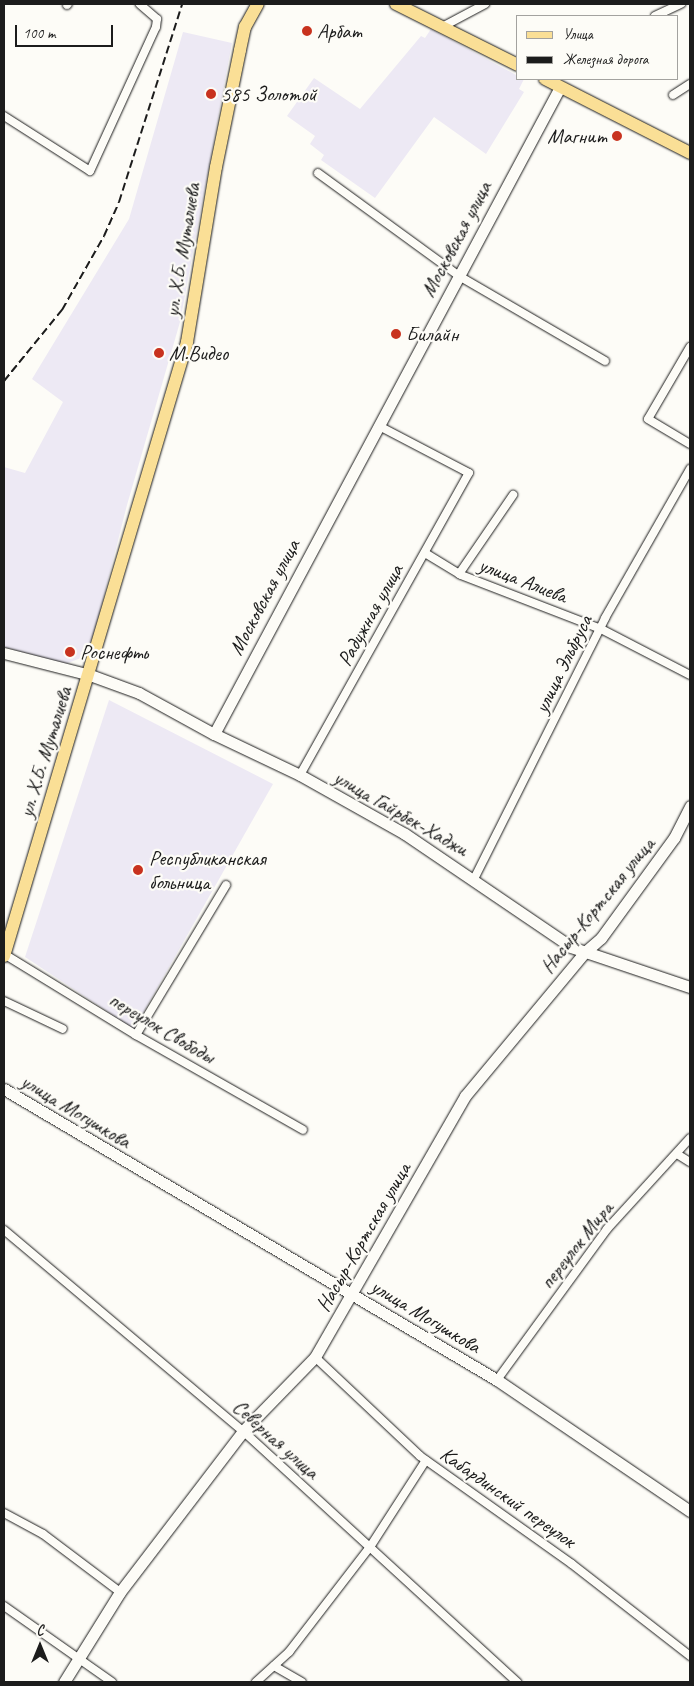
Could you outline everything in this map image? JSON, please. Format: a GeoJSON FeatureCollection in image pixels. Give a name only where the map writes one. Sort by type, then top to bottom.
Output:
{"type":"FeatureCollection","features":[{"type":"Feature","properties":{"kind":"main road","name":"ул. Х.Б. Муталиева"},"geometry":{"type":"LineString","coordinates":[[4,955],[90,675],[187,342],[216,167],[240,50],[245,27],[258,4]]}},
{"type":"Feature","properties":{"kind":"main road"},"geometry":{"type":"LineString","coordinates":[[240,50],[265,4]]}},
{"type":"Feature","properties":{"kind":"main road"},"geometry":{"type":"LineString","coordinates":[[396,4],[516,64]]}},
{"type":"Feature","properties":{"kind":"main road"},"geometry":{"type":"LineString","coordinates":[[546,80],[690,153]]}},
{"type":"Feature","properties":{"kind":"street"},"geometry":{"type":"LineString","coordinates":[[4,116],[90,171],[122,108],[156,27],[157,19],[140,4]]}},
{"type":"Feature","properties":{"kind":"street"},"geometry":{"type":"LineString","coordinates":[[442,27],[486,4]]}},
{"type":"Feature","properties":{"kind":"street"},"geometry":{"type":"LineString","coordinates":[[657,15],[680,4]]}},
{"type":"Feature","properties":{"kind":"street"},"geometry":{"type":"LineString","coordinates":[[673,95],[690,84]]}},
{"type":"Feature","properties":{"kind":"street","name":"Московская улица"},"geometry":{"type":"LineString","coordinates":[[214,734],[560,86]]}},
{"type":"Feature","properties":{"kind":"street"},"geometry":{"type":"LineString","coordinates":[[318,173],[459,276],[605,360]]}},
{"type":"Feature","properties":{"kind":"street"},"geometry":{"type":"LineString","coordinates":[[690,348],[648,419],[690,444]]}},
{"type":"Feature","properties":{"kind":"street","name":"Радужная улица"},"geometry":{"type":"LineString","coordinates":[[300,775],[469,473],[379,426]]}},
{"type":"Feature","properties":{"kind":"street","name":"улица Эльбруса"},"geometry":{"type":"LineString","coordinates":[[474,879],[601,629],[690,469]]}},
{"type":"Feature","properties":{"kind":"street"},"geometry":{"type":"LineString","coordinates":[[459,574],[513,495]]}},
{"type":"Feature","properties":{"kind":"street","name":"улица Алиева"},"geometry":{"type":"LineString","coordinates":[[425,553],[459,574],[601,629],[690,675]]}},
{"type":"Feature","properties":{"kind":"street","name":"улица Гайрбек-Хаджи"},"geometry":{"type":"LineString","coordinates":[[4,653],[90,675],[138,693],[214,734],[300,775],[405,834],[474,879],[526,918],[585,952],[690,987]]}},
{"type":"Feature","properties":{"kind":"street","name":"Насыр-Кортская улица"},"geometry":{"type":"LineString","coordinates":[[64,1682],[81,1659],[120,1592],[243,1431],[315,1357],[353,1294],[465,1096],[585,952],[601,938],[674,838],[690,806]]}},
{"type":"Feature","properties":{"kind":"street"},"geometry":{"type":"LineString","coordinates":[[136,1035],[226,885]]}},
{"type":"Feature","properties":{"kind":"street","name":"переулок Свободы"},"geometry":{"type":"LineString","coordinates":[[4,955],[136,1035],[303,1130]]}},
{"type":"Feature","properties":{"kind":"street"},"geometry":{"type":"LineString","coordinates":[[4,1001],[62,1029]]}},
{"type":"Feature","properties":{"kind":"street","name":"улица Могушкова"},"geometry":{"type":"LineString","coordinates":[[4,1090],[497,1380],[690,1511]]}},
{"type":"Feature","properties":{"kind":"street","name":"переулок Мира"},"geometry":{"type":"LineString","coordinates":[[497,1380],[607,1229],[690,1138]]}},
{"type":"Feature","properties":{"kind":"street"},"geometry":{"type":"LineString","coordinates":[[677,1154],[690,1162]]}},
{"type":"Feature","properties":{"kind":"street","name":"Северная улица"},"geometry":{"type":"LineString","coordinates":[[4,1230],[243,1431],[517,1682]]}},
{"type":"Feature","properties":{"kind":"street","name":"Кабардинский переулок"},"geometry":{"type":"LineString","coordinates":[[315,1357],[426,1460],[572,1564],[690,1656]]}},
{"type":"Feature","properties":{"kind":"street"},"geometry":{"type":"LineString","coordinates":[[256,1682],[289,1652],[370,1547],[426,1460]]}},
{"type":"Feature","properties":{"kind":"street"},"geometry":{"type":"LineString","coordinates":[[4,1513],[43,1534],[120,1592]]}},
{"type":"Feature","properties":{"kind":"street"},"geometry":{"type":"LineString","coordinates":[[4,1606],[112,1682]]}},
{"type":"Feature","properties":{"kind":"street"},"geometry":{"type":"LineString","coordinates":[[274,1666],[302,1682]]}},
{"type":"Feature","properties":{"kind":"shaded area"},"geometry":{"type":"Polygon","coordinates":[[[431,29],[516,75],[516,80],[524,80],[519,89],[524,92],[486,154],[434,117],[375,198],[321,160],[324,155],[310,144],[315,136],[287,116],[314,78],[360,109],[421,36],[425,38],[431,29]]]}},
{"type":"Feature","properties":{"kind":"shaded area"},"geometry":{"type":"Polygon","coordinates":[[[183,32],[232,43],[180,322],[127,505],[89,655],[65,664],[4,647],[4,467],[25,473],[63,402],[32,379],[129,219],[183,32]]]}},
{"type":"Feature","properties":{"kind":"shaded area","name":"Республиканская больница"},"geometry":{"type":"Polygon","coordinates":[[[109,700],[273,784],[134,1029],[25,957],[109,700]]]}},
{"type":"Feature","properties":{"kind":"railway"},"geometry":{"type":"LineString","coordinates":[[4,381],[62,310],[104,236],[119,202],[182,4]]}},
{"type":"Feature","properties":{"kind":"place","name":"Арбат"},"geometry":{"type":"Point","coordinates":[307,31]}},
{"type":"Feature","properties":{"kind":"place","name":"585 Золотой"},"geometry":{"type":"Point","coordinates":[211,94]}},
{"type":"Feature","properties":{"kind":"place","name":"Магнит"},"geometry":{"type":"Point","coordinates":[617,136]}},
{"type":"Feature","properties":{"kind":"place","name":"Билайн"},"geometry":{"type":"Point","coordinates":[396,334]}},
{"type":"Feature","properties":{"kind":"place","name":"М.Видео"},"geometry":{"type":"Point","coordinates":[159,353]}},
{"type":"Feature","properties":{"kind":"place","name":"Роснефть"},"geometry":{"type":"Point","coordinates":[70,652]}},
{"type":"Feature","properties":{"kind":"place","name":"Республиканская больница"},"geometry":{"type":"Point","coordinates":[138,870]}}]}
